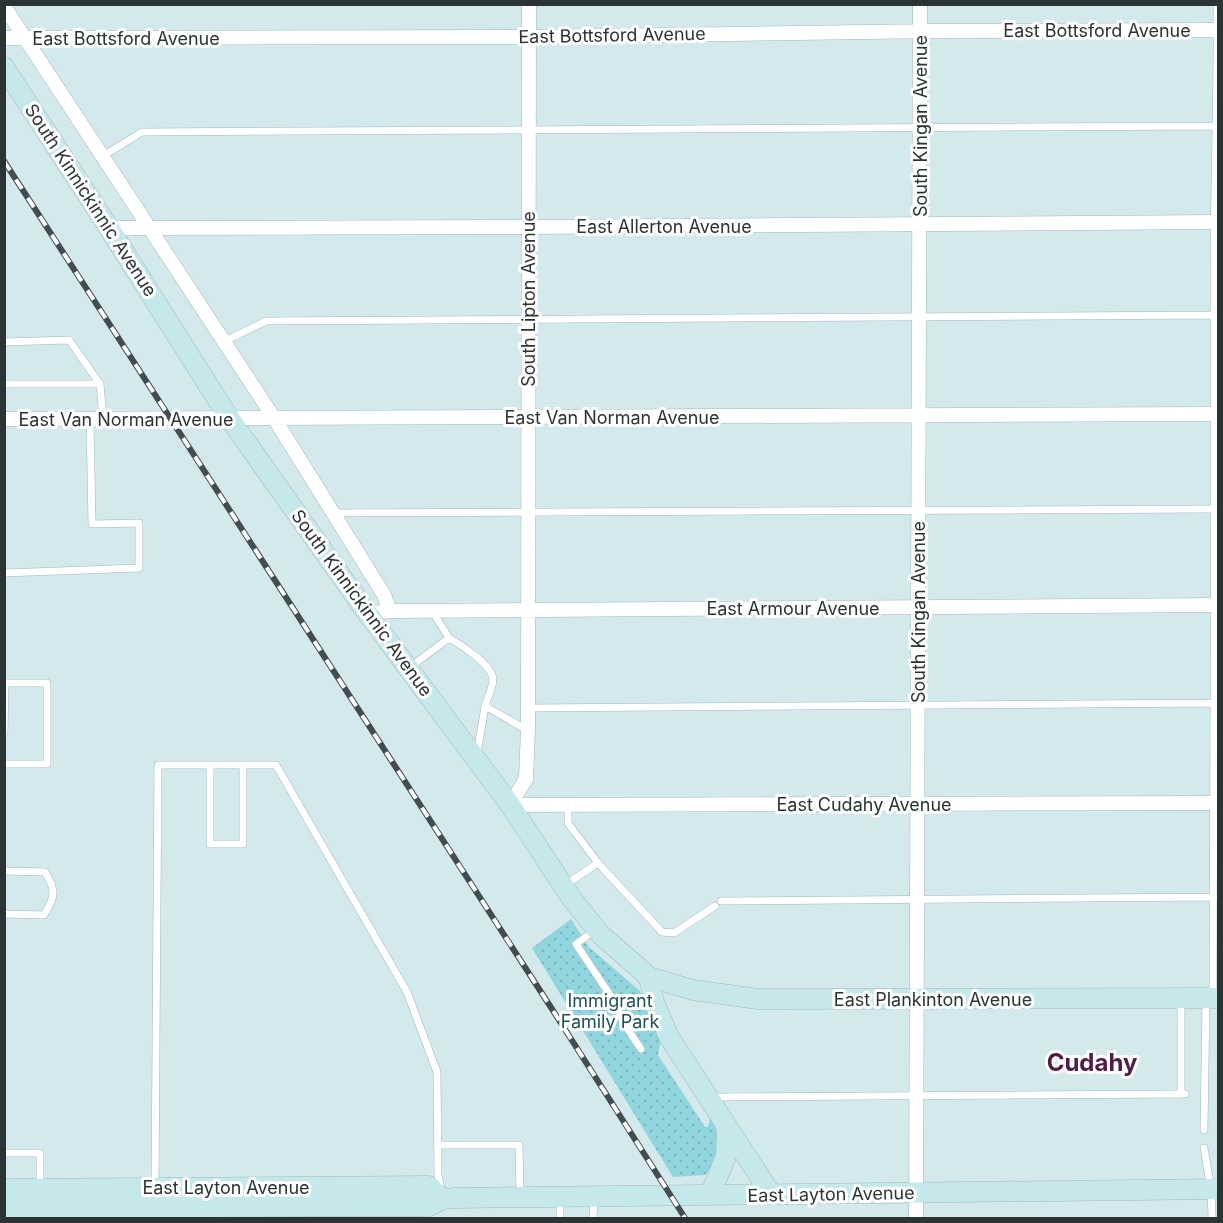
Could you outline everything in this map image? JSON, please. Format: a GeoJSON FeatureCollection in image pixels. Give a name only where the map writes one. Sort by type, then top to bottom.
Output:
{"type":"FeatureCollection","features":[{"type":"Feature","properties":{"kind":"street","name":"South Lipton Avenue"},"geometry":{"type":"LineString","coordinates":[[510,805],[526,779],[528,730],[529,4]]}},
{"type":"Feature","properties":{"kind":"street","name":"South Kingan Avenue"},"geometry":{"type":"LineString","coordinates":[[916,1218],[920,4]]}},
{"type":"Feature","properties":{"kind":"street","name":"South Kinnickinnic Avenue"},"geometry":{"type":"LineString","coordinates":[[4,6],[274,418],[384,595],[390,611]]}},
{"type":"Feature","properties":{"kind":"street","name":"East Bottsford Avenue"},"geometry":{"type":"LineString","coordinates":[[4,38],[529,37],[920,31],[1218,30]]}},
{"type":"Feature","properties":{"kind":"street","name":"South Kinnickinnic Avenue"},"geometry":{"type":"LineString","coordinates":[[4,67],[229,418],[368,614],[510,805],[563,886],[596,930],[624,957],[649,976]]}},
{"type":"Feature","properties":{"kind":"street","name":"East Allerton Avenue"},"geometry":{"type":"LineString","coordinates":[[109,228],[1216,222]]}},
{"type":"Feature","properties":{"kind":"street","name":"East Van Norman Avenue"},"geometry":{"type":"LineString","coordinates":[[4,419],[1216,414]]}},
{"type":"Feature","properties":{"kind":"street","name":"East Armour Avenue"},"geometry":{"type":"LineString","coordinates":[[368,614],[390,611],[1216,605]]}},
{"type":"Feature","properties":{"kind":"street","name":"East Cudahy Avenue"},"geometry":{"type":"LineString","coordinates":[[510,805],[1217,803]]}},
{"type":"Feature","properties":{"kind":"street","name":"East Plankinton Avenue"},"geometry":{"type":"LineString","coordinates":[[649,976],[693,990],[758,999],[1212,998]]}},
{"type":"Feature","properties":{"kind":"street"},"geometry":{"type":"LineString","coordinates":[[649,976],[654,1002],[663,1026],[771,1194]]}},
{"type":"Feature","properties":{"kind":"street"},"geometry":{"type":"LineString","coordinates":[[710,1195],[726,1156],[727,1127]]}},
{"type":"Feature","properties":{"kind":"street","name":"East Layton Avenue"},"geometry":{"type":"LineString","coordinates":[[4,1189],[40,1205]]}},
{"type":"Feature","properties":{"kind":"street","name":"East Layton Avenue"},"geometry":{"type":"LineString","coordinates":[[155,1197],[254,1209],[520,1197],[594,1198],[1215,1189]]}},
{"type":"Feature","properties":{"kind":"street","name":"East Layton Avenue"},"geometry":{"type":"LineString","coordinates":[[4,1208],[155,1197],[400,1203]]}},
{"type":"Feature","properties":{"kind":"lane"},"geometry":{"type":"LineString","coordinates":[[1204,1130],[1212,998],[1217,803],[1214,704],[1216,414],[1214,315],[1217,4]]}},
{"type":"Feature","properties":{"kind":"lane"},"geometry":{"type":"LineString","coordinates":[[103,156],[142,132],[1216,126]]}},
{"type":"Feature","properties":{"kind":"lane"},"geometry":{"type":"LineString","coordinates":[[224,342],[266,321],[1214,315]]}},
{"type":"Feature","properties":{"kind":"lane"},"geometry":{"type":"LineString","coordinates":[[4,342],[69,340],[100,384],[92,524],[138,523],[138,568],[4,573]]}},
{"type":"Feature","properties":{"kind":"lane"},"geometry":{"type":"LineString","coordinates":[[4,384],[100,384]]}},
{"type":"Feature","properties":{"kind":"lane"},"geometry":{"type":"LineString","coordinates":[[333,513],[527,514],[1214,509]]}},
{"type":"Feature","properties":{"kind":"lane"},"geometry":{"type":"LineString","coordinates":[[432,611],[449,638],[467,648],[492,674],[493,681],[485,706],[476,760]]}},
{"type":"Feature","properties":{"kind":"lane"},"geometry":{"type":"LineString","coordinates":[[408,669],[449,638]]}},
{"type":"Feature","properties":{"kind":"lane"},"geometry":{"type":"LineString","coordinates":[[4,732],[5,683],[47,683],[46,764],[4,764]]}},
{"type":"Feature","properties":{"kind":"lane"},"geometry":{"type":"LineString","coordinates":[[528,708],[1214,704]]}},
{"type":"Feature","properties":{"kind":"lane"},"geometry":{"type":"LineString","coordinates":[[485,706],[528,730]]}},
{"type":"Feature","properties":{"kind":"lane"},"geometry":{"type":"LineString","coordinates":[[155,1197],[158,765],[276,765],[407,992],[437,1072],[438,1175],[433,1202]]}},
{"type":"Feature","properties":{"kind":"lane"},"geometry":{"type":"LineString","coordinates":[[210,765],[210,844],[243,844],[243,765]]}},
{"type":"Feature","properties":{"kind":"lane"},"geometry":{"type":"LineString","coordinates":[[568,805],[568,823],[598,863],[662,932],[674,933],[718,904],[917,899],[1214,897]]}},
{"type":"Feature","properties":{"kind":"lane"},"geometry":{"type":"LineString","coordinates":[[563,886],[598,863]]}},
{"type":"Feature","properties":{"kind":"lane"},"geometry":{"type":"LineString","coordinates":[[4,871],[45,872],[52,883],[54,894],[44,915],[4,914]]}},
{"type":"Feature","properties":{"kind":"lane"},"geometry":{"type":"LineString","coordinates":[[596,930],[576,944],[616,1004],[623,1022],[640,1049]]}},
{"type":"Feature","properties":{"kind":"lane"},"geometry":{"type":"LineString","coordinates":[[708,1098],[1182,1095],[1181,998]]}},
{"type":"Feature","properties":{"kind":"lane"},"geometry":{"type":"LineString","coordinates":[[437,1145],[519,1145],[520,1197]]}},
{"type":"Feature","properties":{"kind":"lane"},"geometry":{"type":"LineString","coordinates":[[1204,1148],[1215,1189],[1212,1218]]}},
{"type":"Feature","properties":{"kind":"lane"},"geometry":{"type":"LineString","coordinates":[[4,1153],[40,1153],[40,1205]]}},
{"type":"Feature","properties":{"kind":"lane"},"geometry":{"type":"LineString","coordinates":[[560,1197],[560,1218]]}},
{"type":"Feature","properties":{"kind":"lane"},"geometry":{"type":"LineString","coordinates":[[593,1218],[594,1198]]}},
{"type":"Feature","properties":{"kind":"green space","name":"Immigrant Family Park"},"geometry":{"type":"Polygon","coordinates":[[[571,919],[589,947],[640,991],[650,1020],[661,1038],[658,1055],[705,1127],[708,1127],[710,1118],[714,1125],[718,1140],[717,1155],[705,1175],[673,1177],[532,948],[571,919]]]}},
{"type":"Feature","properties":{"kind":"railway"},"geometry":{"type":"LineString","coordinates":[[4,161],[685,1218]]}},
{"type":"Feature","properties":{"kind":"district","name":"Cudahy"},"geometry":{"type":"Point","coordinates":[1092,1062]}}]}
